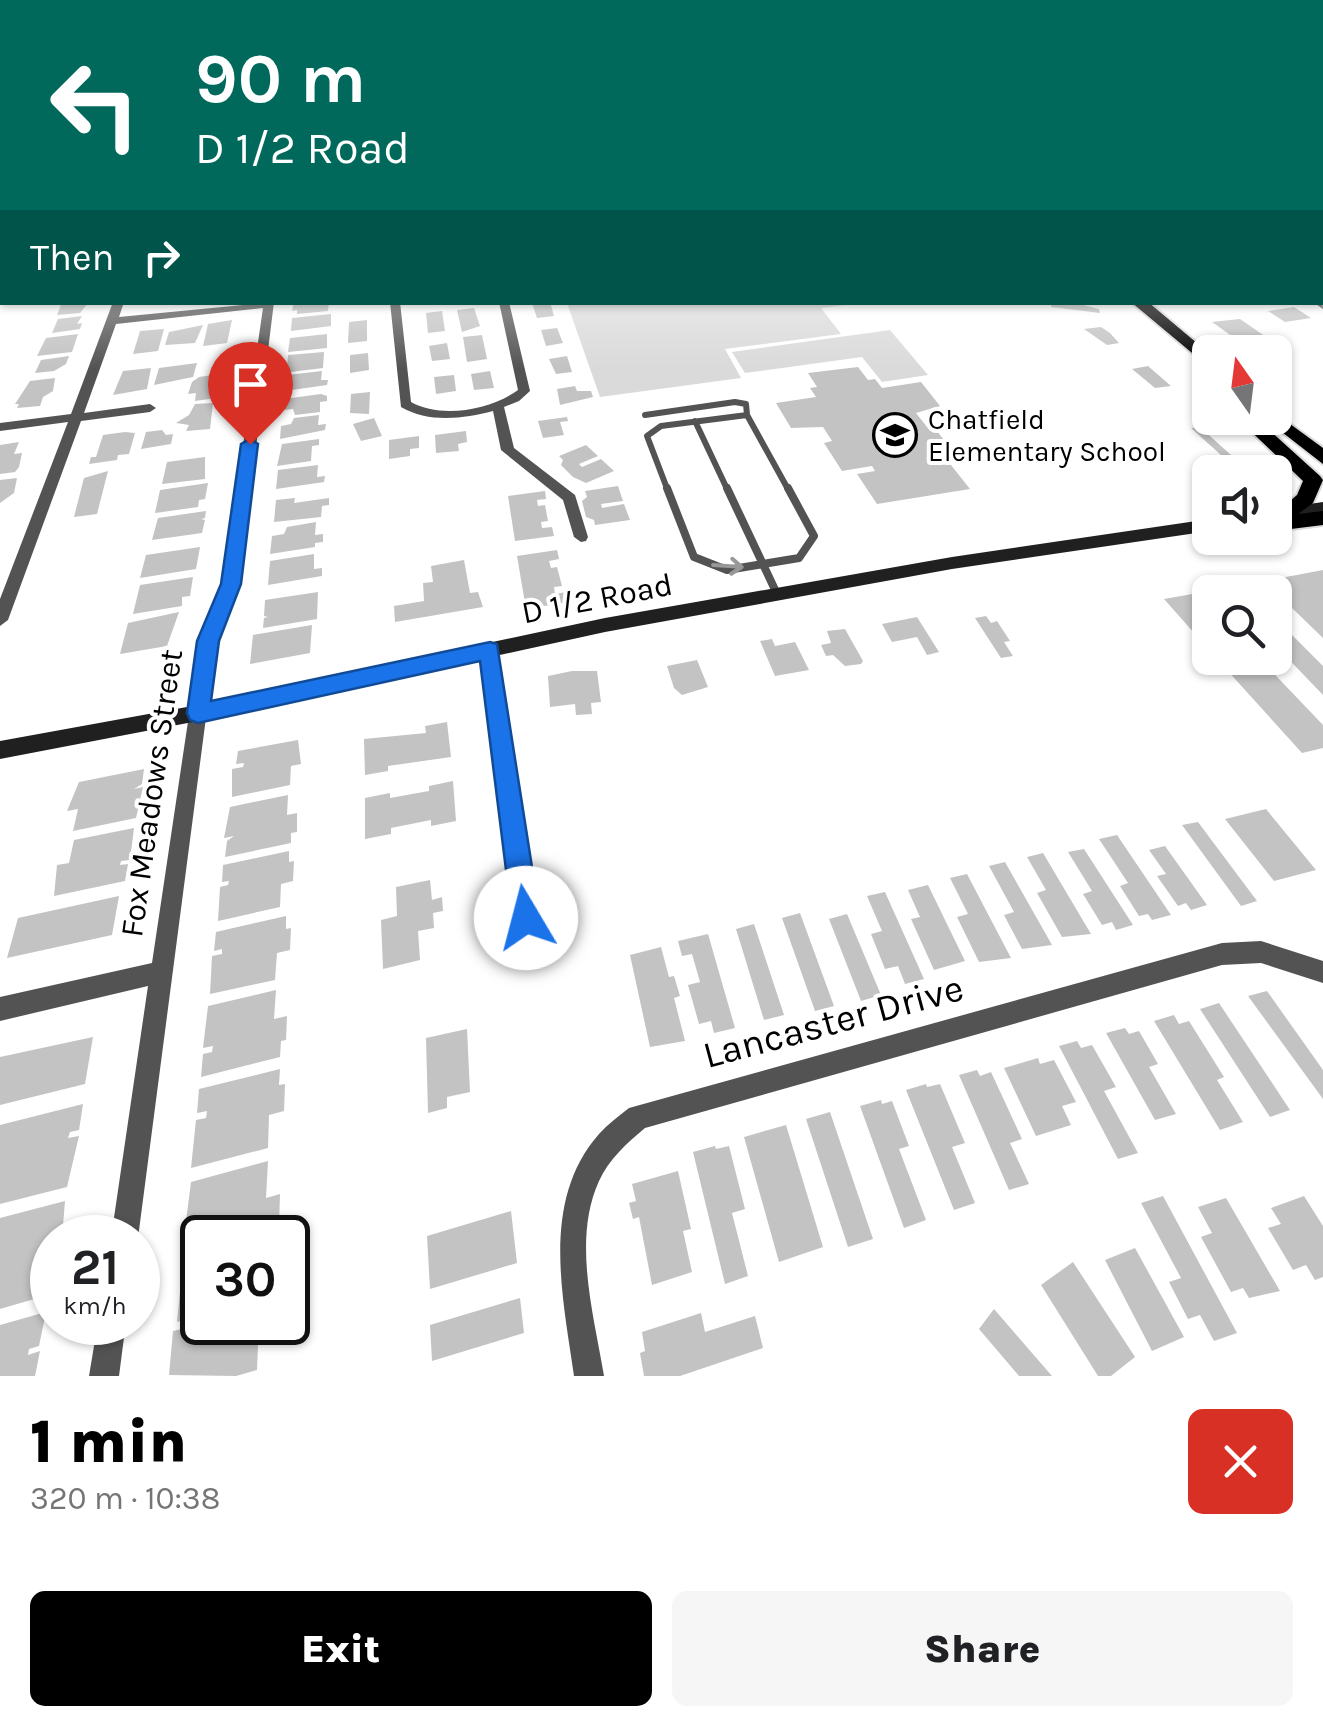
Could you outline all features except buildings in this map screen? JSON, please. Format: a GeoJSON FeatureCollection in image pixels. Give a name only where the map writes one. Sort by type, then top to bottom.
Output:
{"type":"FeatureCollection","features":[{"type":"Feature","properties":{"kind":"main road"},"geometry":{"type":"LineString","coordinates":[[1142,305],[1192,348]]}},
{"type":"Feature","properties":{"kind":"main road"},"geometry":{"type":"LineString","coordinates":[[1292,432],[1323,458]]}},
{"type":"Feature","properties":{"kind":"main road"},"geometry":{"type":"LineString","coordinates":[[1264,435],[1286,455]]}},
{"type":"Feature","properties":{"kind":"main road"},"geometry":{"type":"LineString","coordinates":[[1292,461],[1313,480],[1306,498],[1292,508]]}},
{"type":"Feature","properties":{"kind":"main road"},"geometry":{"type":"LineString","coordinates":[[1292,514],[1323,507]]}},
{"type":"Feature","properties":{"kind":"main road"},"geometry":{"type":"LineString","coordinates":[[1292,517],[1323,518]]}},
{"type":"Feature","properties":{"kind":"main road","name":"D 1/2 Road"},"geometry":{"type":"LineString","coordinates":[[0,750],[777,594],[1192,528]]}},
{"type":"Feature","properties":{"kind":"street"},"geometry":{"type":"LineString","coordinates":[[0,620],[118,305]]}},
{"type":"Feature","properties":{"kind":"street"},"geometry":{"type":"LineString","coordinates":[[112,322],[259,305]]}},
{"type":"Feature","properties":{"kind":"street","name":"Fox Meadows Street"},"geometry":{"type":"LineString","coordinates":[[127,1215],[208,641],[231,584],[268,305]]}},
{"type":"Feature","properties":{"kind":"street"},"geometry":{"type":"LineString","coordinates":[[396,305],[404,400],[408,408],[437,415],[498,407],[516,400],[525,387],[505,305]]}},
{"type":"Feature","properties":{"kind":"street"},"geometry":{"type":"LineString","coordinates":[[498,407],[508,450],[570,498],[581,537]]}},
{"type":"Feature","properties":{"kind":"street"},"geometry":{"type":"LineString","coordinates":[[0,427],[150,408]]}},
{"type":"Feature","properties":{"kind":"street"},"geometry":{"type":"LineString","coordinates":[[490,650],[526,918]]}},
{"type":"Feature","properties":{"kind":"street","name":"Lancaster Drive"},"geometry":{"type":"LineString","coordinates":[[590,1376],[573,1257],[574,1216],[590,1166],[604,1146],[638,1117],[1222,954],[1261,952],[1323,972]]}},
{"type":"Feature","properties":{"kind":"street"},"geometry":{"type":"LineString","coordinates":[[0,1009],[161,972]]}},
{"type":"Feature","properties":{"kind":"street"},"geometry":{"type":"LineString","coordinates":[[104,1376],[109,1345]]}},
{"type":"Feature","properties":{"kind":"lane"},"geometry":{"type":"LineString","coordinates":[[644,415],[735,402],[746,404],[747,415],[814,536],[799,558],[728,570],[694,557],[647,436],[660,426],[747,415]]}},
{"type":"Feature","properties":{"kind":"lane"},"geometry":{"type":"LineString","coordinates":[[695,421],[777,594]]}},
{"type":"Feature","properties":{"kind":"shaded area"},"geometry":{"type":"Polygon","coordinates":[[[568,305],[846,305],[821,308],[841,334],[725,349],[741,378],[600,397],[568,305]]]}},
{"type":"Feature","properties":{"kind":"shaded area"},"geometry":{"type":"Polygon","coordinates":[[[890,330],[928,375],[882,382],[862,357],[745,373],[732,352],[890,330]]]}},
{"type":"Feature","properties":{"kind":"place","name":"Chatfield Elementary School"},"geometry":{"type":"Point","coordinates":[895,435]}},
{"type":"Feature","properties":{"kind":"route"},"geometry":{"type":"LineString","coordinates":[[250,444],[231,584],[208,641],[198,713],[490,650],[526,918]]}}]}
